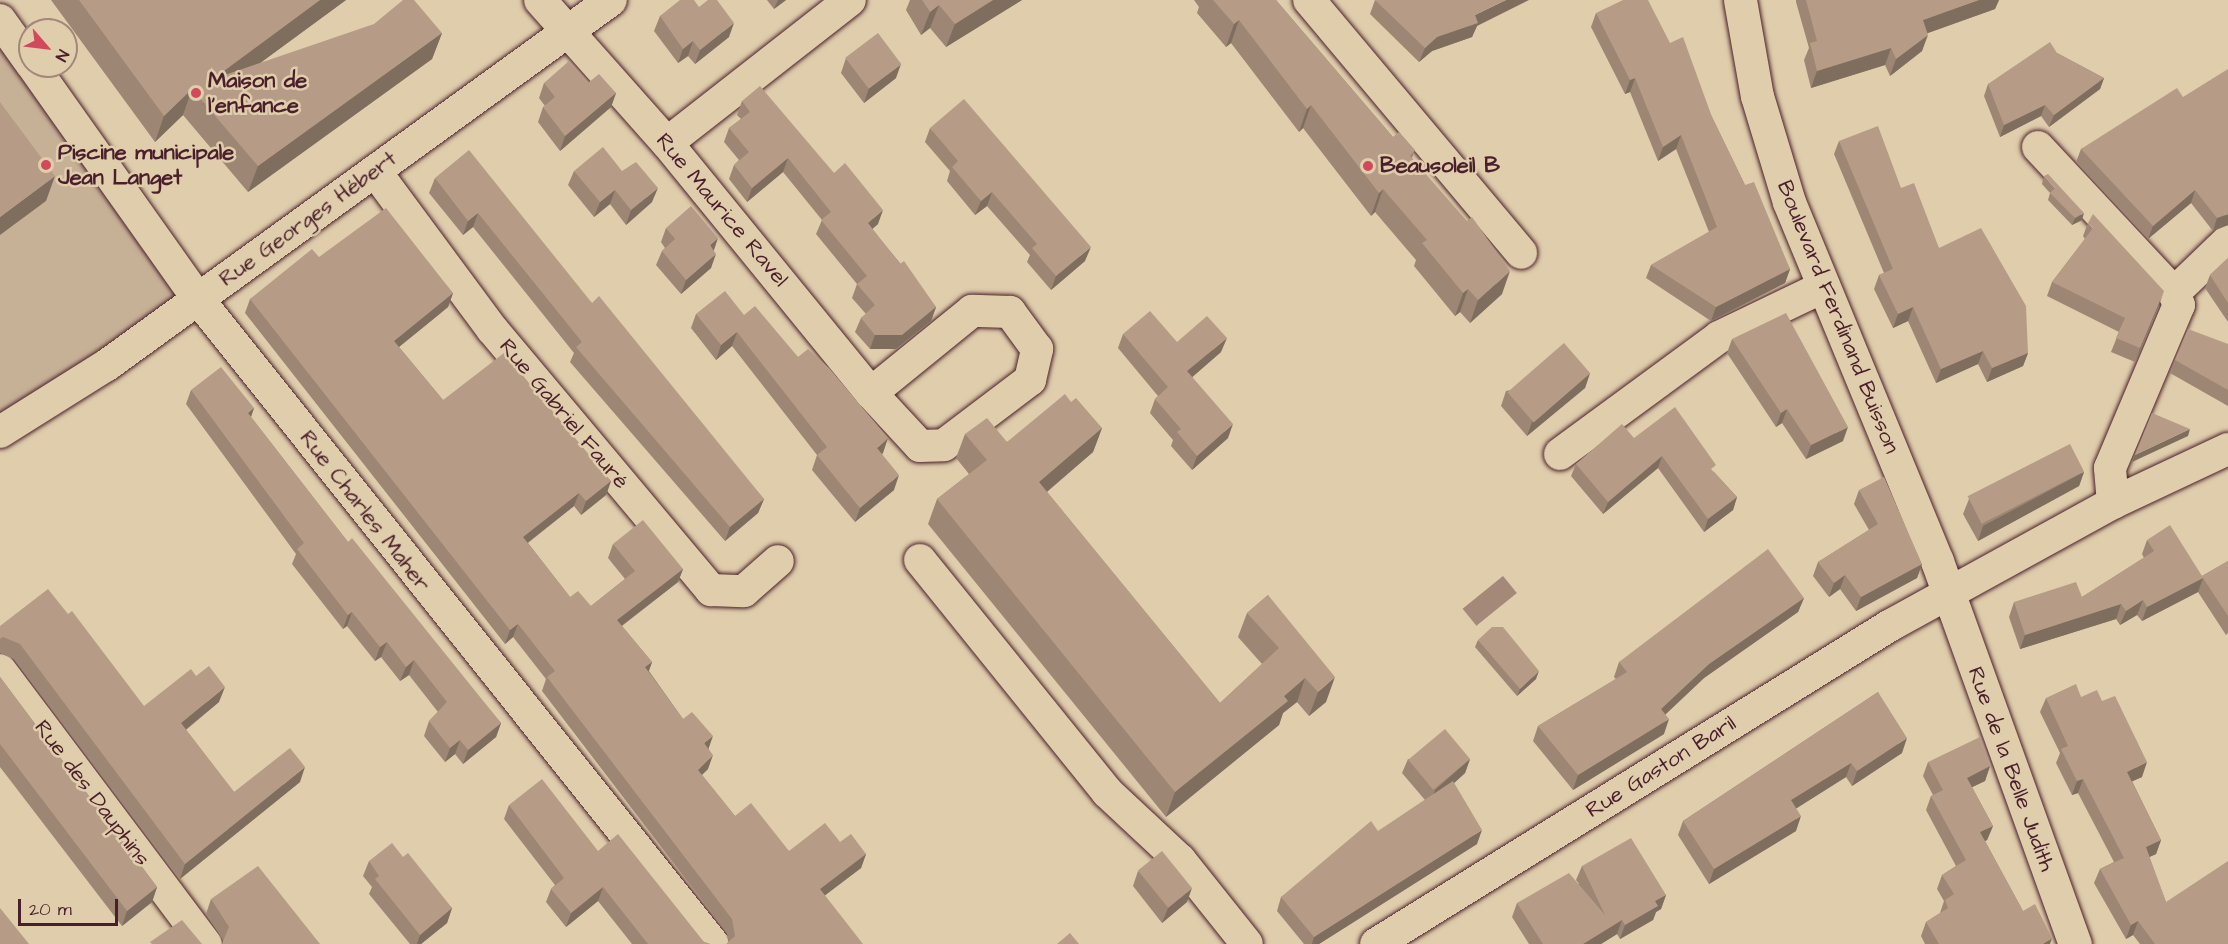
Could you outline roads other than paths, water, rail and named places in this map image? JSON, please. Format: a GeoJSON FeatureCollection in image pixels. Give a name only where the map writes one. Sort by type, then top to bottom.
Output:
{"type":"FeatureCollection","features":[{"type":"Feature","properties":{"kind":"street","name":"Rue Maurice Ravel"},"geometry":{"type":"LineString","coordinates":[[540,0],[565,33],[667,143],[871,393],[920,446],[944,445],[1030,380],[1037,349],[1010,312],[972,312],[871,393]]}},
{"type":"Feature","properties":{"kind":"street","name":"Rue Georges Hébert"},"geometry":{"type":"LineString","coordinates":[[0,432],[198,299],[611,0]]}},
{"type":"Feature","properties":{"kind":"street"},"geometry":{"type":"LineString","coordinates":[[667,143],[850,0]]}},
{"type":"Feature","properties":{"kind":"street"},"geometry":{"type":"LineString","coordinates":[[1310,0],[1521,253]]}},
{"type":"Feature","properties":{"kind":"street","name":"Boulevard Ferdinand Buisson"},"geometry":{"type":"LineString","coordinates":[[1740,0],[1757,96],[1821,288],[1948,593]]}},
{"type":"Feature","properties":{"kind":"street","name":"Rue Charles Maher"},"geometry":{"type":"LineString","coordinates":[[0,20],[18,46]]}},
{"type":"Feature","properties":{"kind":"street","name":"Rue Charles Maher"},"geometry":{"type":"LineString","coordinates":[[41,78],[198,299],[713,944]]}},
{"type":"Feature","properties":{"kind":"street"},"geometry":{"type":"LineString","coordinates":[[2038,147],[2174,293],[2179,305],[2110,468],[2113,503]]}},
{"type":"Feature","properties":{"kind":"street","name":"Rue Gabriel Fauré"},"geometry":{"type":"LineString","coordinates":[[375,171],[492,329],[711,590],[744,591],[778,561]]}},
{"type":"Feature","properties":{"kind":"street"},"geometry":{"type":"LineString","coordinates":[[2174,293],[2228,240]]}},
{"type":"Feature","properties":{"kind":"street"},"geometry":{"type":"LineString","coordinates":[[1560,454],[1719,337],[1821,288]]}},
{"type":"Feature","properties":{"kind":"street","name":"Rue Gaston Baril"},"geometry":{"type":"LineString","coordinates":[[1376,944],[1948,593],[2113,503],[2228,449]]}},
{"type":"Feature","properties":{"kind":"street"},"geometry":{"type":"LineString","coordinates":[[920,560],[1107,792],[1180,860],[1248,944]]}},
{"type":"Feature","properties":{"kind":"street","name":"Rue de la Belle Judith"},"geometry":{"type":"LineString","coordinates":[[1948,593],[2075,944]]}},
{"type":"Feature","properties":{"kind":"street","name":"Rue des Dauphins"},"geometry":{"type":"LineString","coordinates":[[0,670],[206,944]]}},
{"type":"Feature","properties":{"kind":"place","name":"Maison de l'enfance"},"geometry":{"type":"Point","coordinates":[196,93]}},
{"type":"Feature","properties":{"kind":"place","name":"Piscine municipale Jean Langet"},"geometry":{"type":"Point","coordinates":[46,165]}},
{"type":"Feature","properties":{"kind":"place","name":"Beausoleil B"},"geometry":{"type":"Point","coordinates":[1368,166]}}]}
